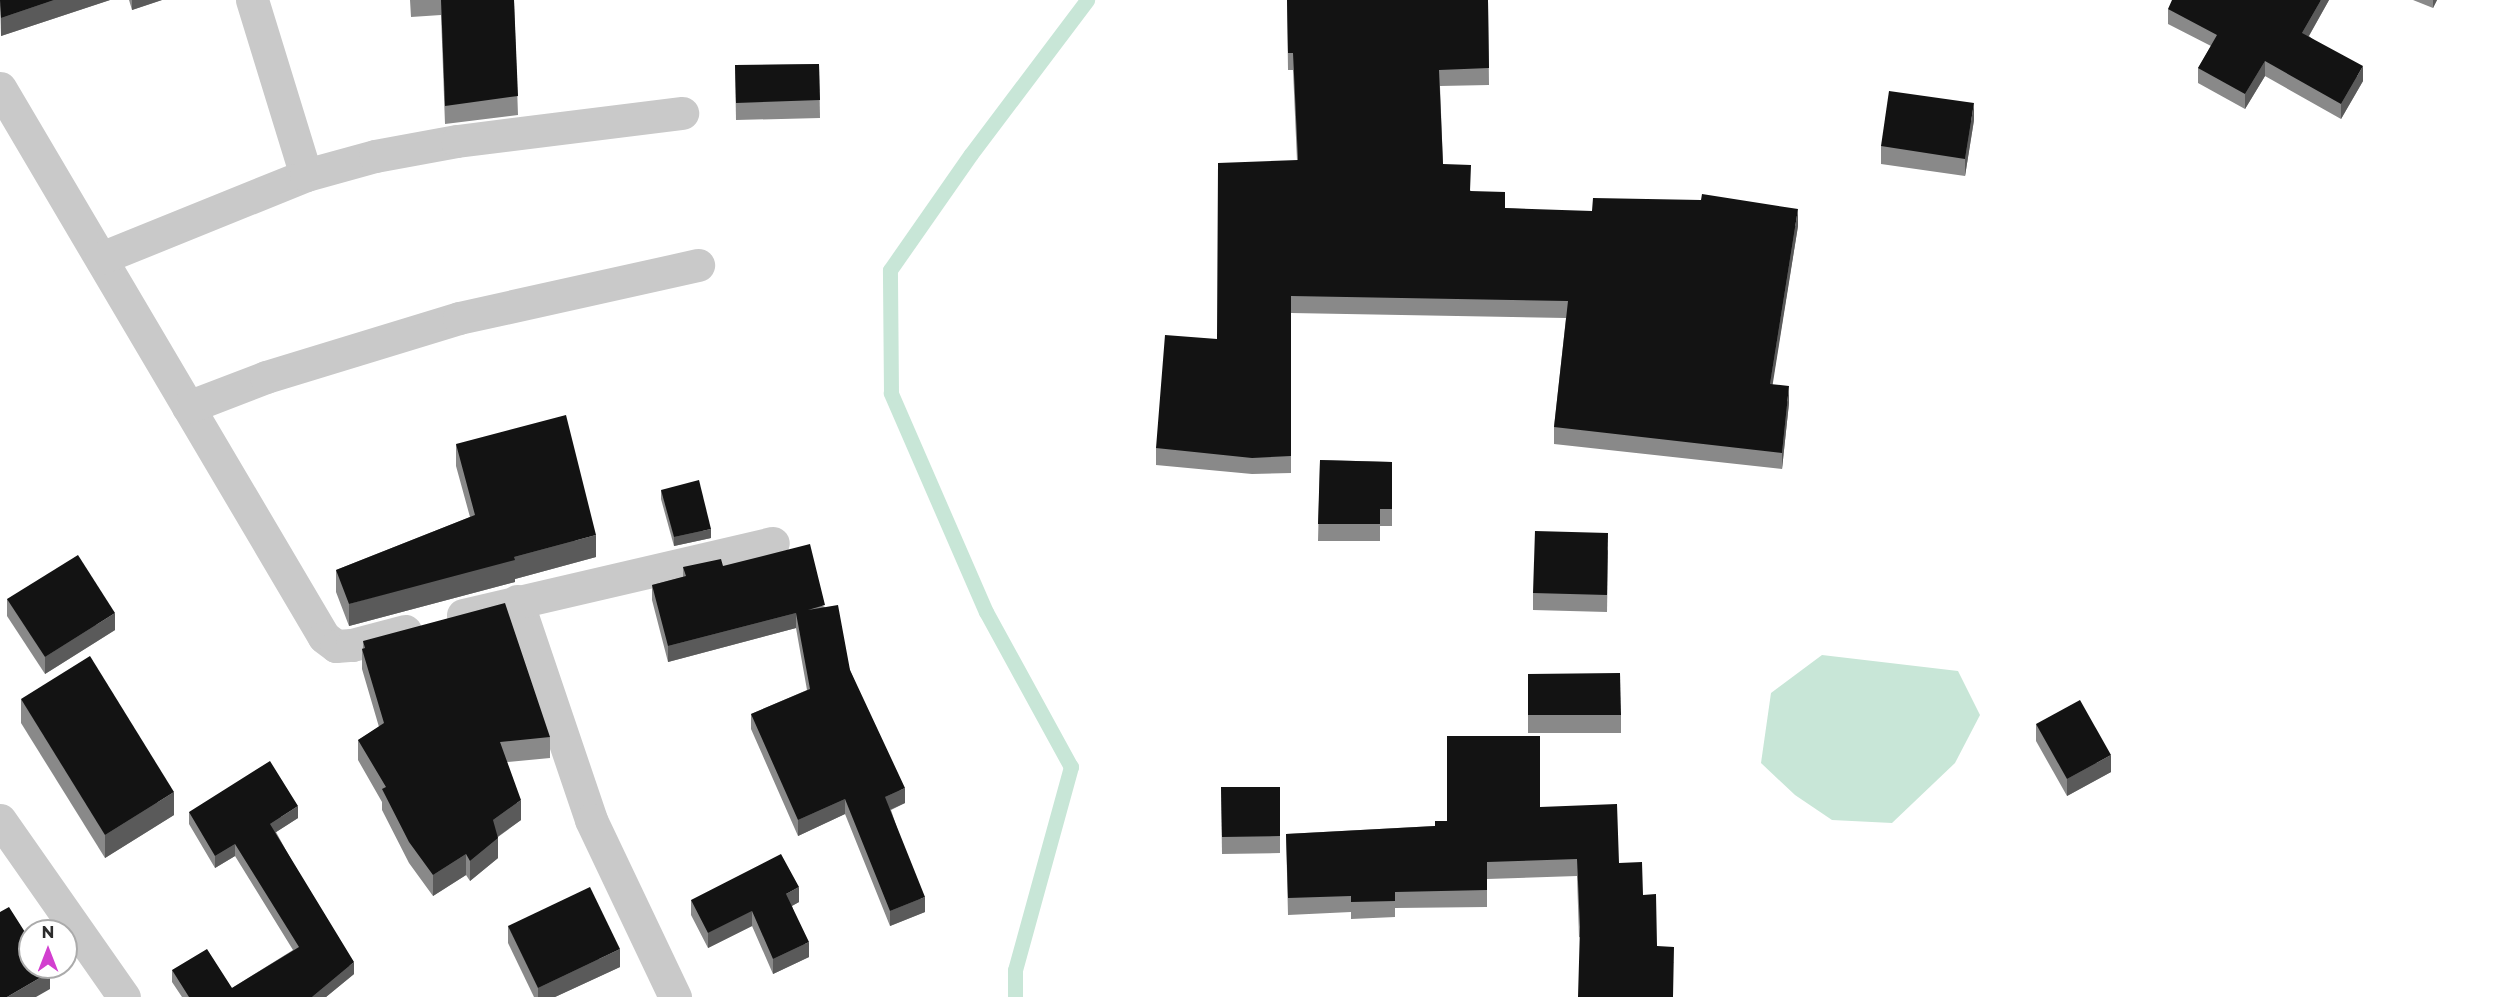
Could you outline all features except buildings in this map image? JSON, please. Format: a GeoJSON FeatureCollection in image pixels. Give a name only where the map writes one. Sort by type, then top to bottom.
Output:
{"type":"FeatureCollection","features":[{"type":"Feature","properties":{"kind":"street"},"geometry":{"type":"LineString","coordinates":[[252,0],[306,175]]}},
{"type":"Feature","properties":{"kind":"street"},"geometry":{"type":"LineString","coordinates":[[0,88],[324,637],[336,646],[352,645],[517,601],[773,543]]}},
{"type":"Feature","properties":{"kind":"street"},"geometry":{"type":"LineString","coordinates":[[101,258],[306,175],[375,156],[457,141],[682,113]]}},
{"type":"Feature","properties":{"kind":"street"},"geometry":{"type":"LineString","coordinates":[[188,406],[266,377],[459,318],[698,265]]}},
{"type":"Feature","properties":{"kind":"street"},"geometry":{"type":"LineString","coordinates":[[517,601],[591,820],[675,997]]}},
{"type":"Feature","properties":{"kind":"street"},"geometry":{"type":"LineString","coordinates":[[0,820],[124,997]]}},
{"type":"Feature","properties":{"kind":"shaded area"},"geometry":{"type":"Polygon","coordinates":[[[1822,655],[1958,671],[1980,715],[1955,763],[1892,823],[1832,820],[1795,795],[1761,763],[1771,693],[1822,655]]]}},
{"type":"Feature","properties":{"kind":"waterway"},"geometry":{"type":"LineString","coordinates":[[1015,997],[1015,970],[1071,767],[986,612],[891,393],[890,270],[971,154],[1087,0]]}}]}
